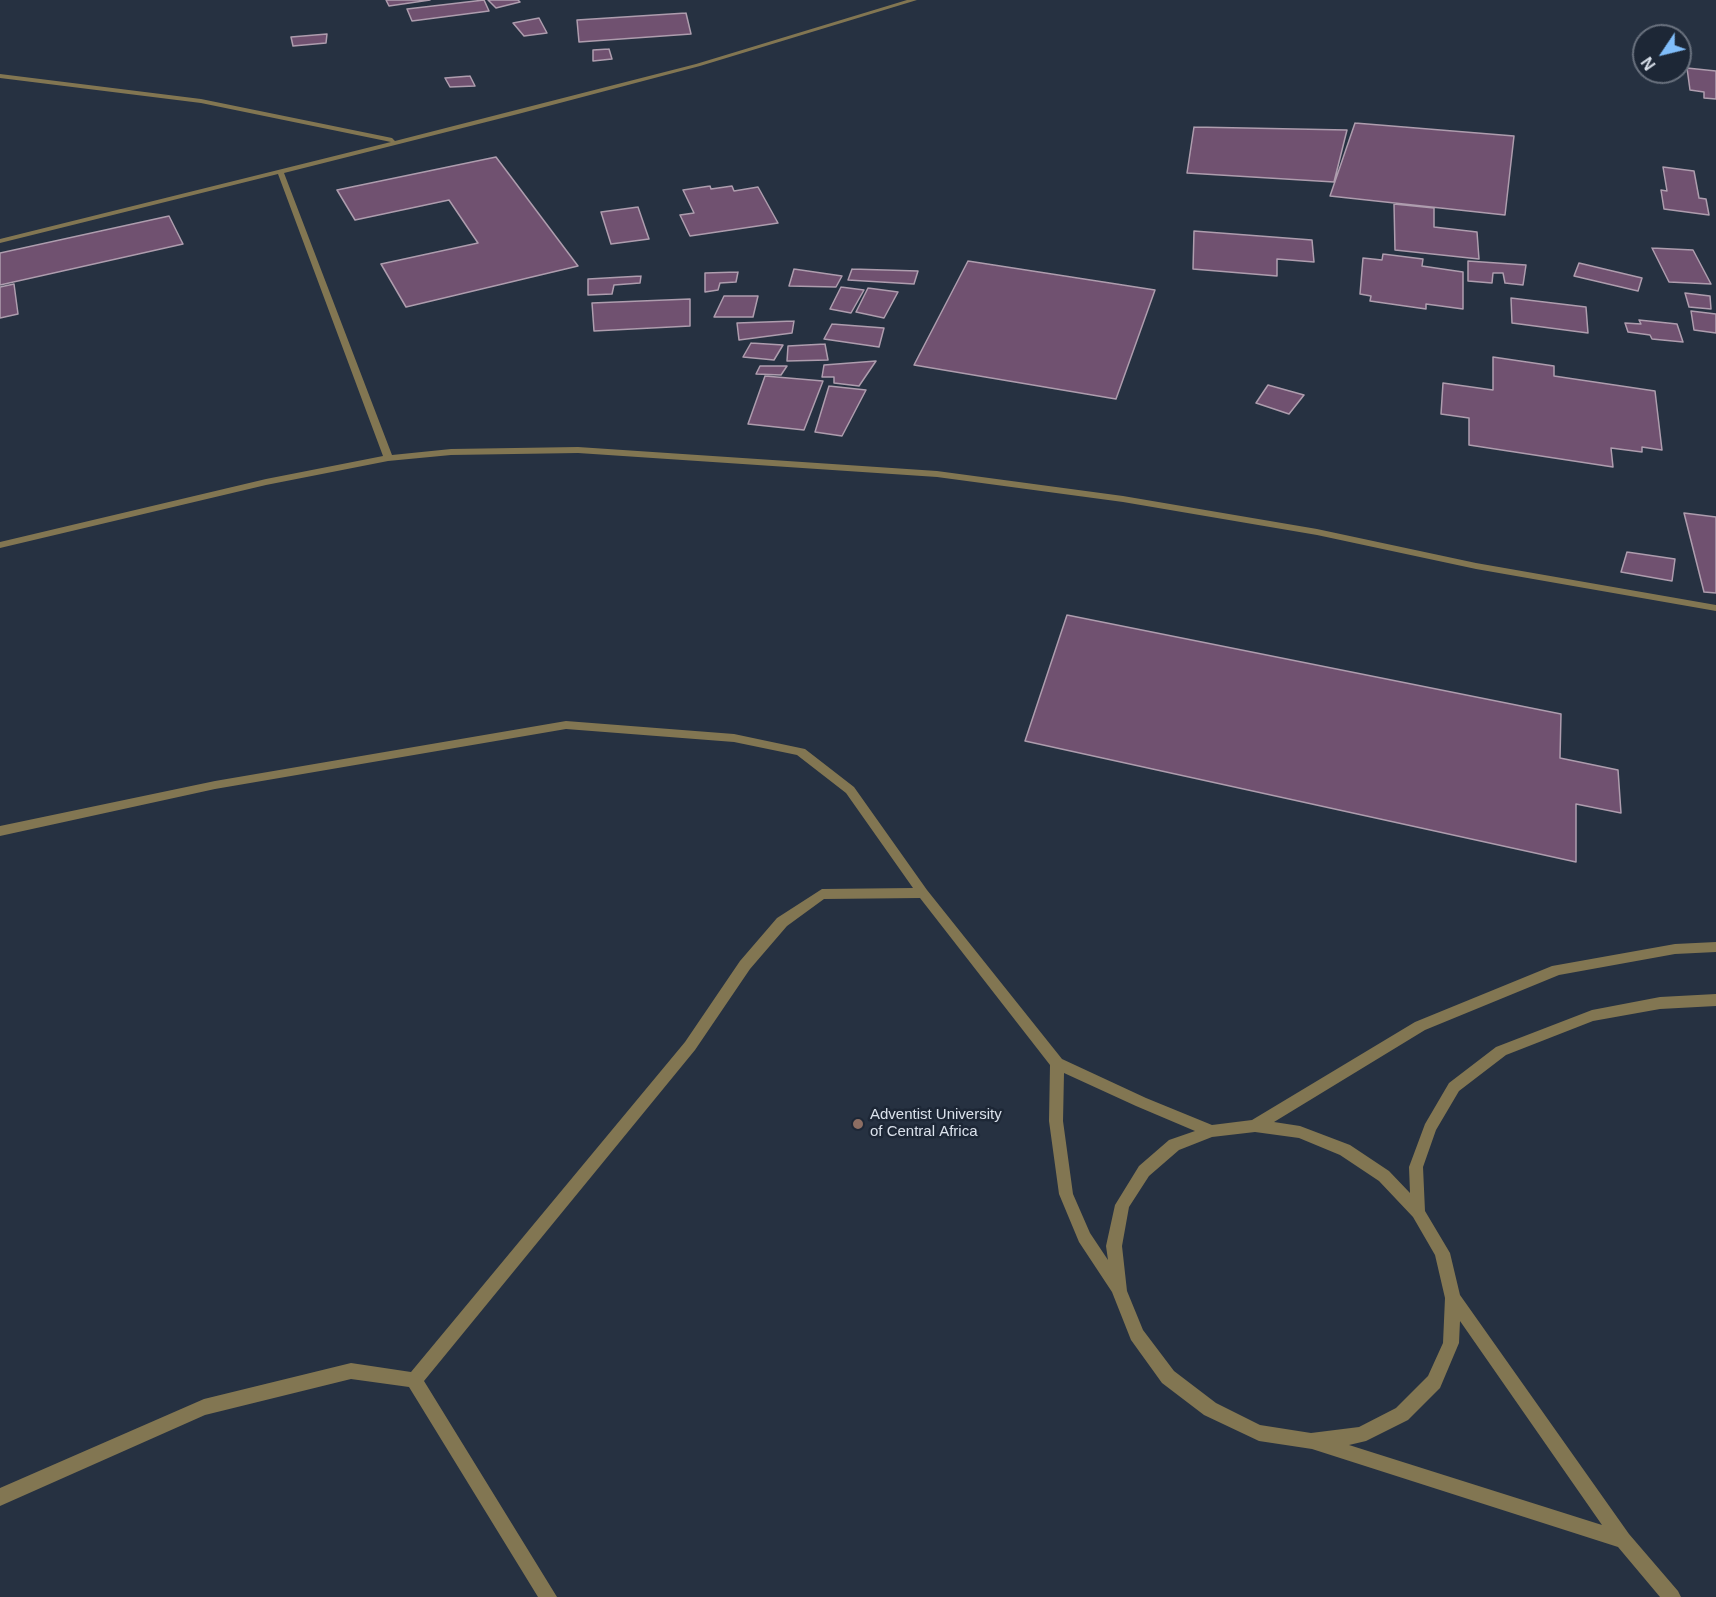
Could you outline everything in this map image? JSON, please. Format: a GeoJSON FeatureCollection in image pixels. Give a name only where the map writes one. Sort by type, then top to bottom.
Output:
{"type":"FeatureCollection","features":[{"type":"Feature","properties":{"kind":"street"},"geometry":{"type":"LineString","coordinates":[[0,240],[698,65],[914,0]]}},
{"type":"Feature","properties":{"kind":"street"},"geometry":{"type":"LineString","coordinates":[[0,76],[201,101],[396,141]]}},
{"type":"Feature","properties":{"kind":"street"},"geometry":{"type":"LineString","coordinates":[[280,171],[388,458]]}},
{"type":"Feature","properties":{"kind":"street"},"geometry":{"type":"LineString","coordinates":[[0,545],[267,482],[388,458],[451,452],[578,450],[936,474],[1123,499],[1317,532],[1476,566],[1716,608]]}},
{"type":"Feature","properties":{"kind":"street"},"geometry":{"type":"LineString","coordinates":[[0,831],[215,785],[566,725],[734,738],[801,752],[850,790],[923,893],[1057,1063],[1141,1102],[1212,1131]]}},
{"type":"Feature","properties":{"kind":"street"},"geometry":{"type":"LineString","coordinates":[[414,1380],[690,1046],[745,965],[782,922],[822,894],[923,893]]}},
{"type":"Feature","properties":{"kind":"street"},"geometry":{"type":"LineString","coordinates":[[1255,1126],[1420,1026],[1557,970],[1675,950],[1716,947]]}},
{"type":"Feature","properties":{"kind":"street"},"geometry":{"type":"LineString","coordinates":[[1418,1212],[1416,1167],[1430,1128],[1454,1088],[1501,1051],[1592,1016],[1660,1003],[1716,1000]]}},
{"type":"Feature","properties":{"kind":"street"},"geometry":{"type":"LineString","coordinates":[[1057,1063],[1056,1121],[1066,1194],[1084,1237],[1119,1290],[1137,1335],[1168,1377],[1210,1409],[1259,1433],[1311,1441],[1623,1540]]}},
{"type":"Feature","properties":{"kind":"street"},"geometry":{"type":"LineString","coordinates":[[1119,1290],[1114,1246],[1122,1205],[1144,1172],[1174,1145],[1212,1131],[1255,1126],[1300,1132],[1345,1150],[1384,1176],[1418,1212],[1442,1253],[1453,1298],[1450,1343],[1434,1382],[1402,1414],[1360,1435],[1311,1441]]}},
{"type":"Feature","properties":{"kind":"street"},"geometry":{"type":"LineString","coordinates":[[1453,1298],[1623,1540],[1672,1597]]}},
{"type":"Feature","properties":{"kind":"street"},"geometry":{"type":"LineString","coordinates":[[0,1497],[204,1407],[351,1371],[414,1380]]}},
{"type":"Feature","properties":{"kind":"street"},"geometry":{"type":"LineString","coordinates":[[414,1380],[548,1597]]}},
{"type":"Feature","properties":{"kind":"building"},"geometry":{"type":"Polygon","coordinates":[[[386,0],[430,0],[389,6],[386,0]]]}},
{"type":"Feature","properties":{"kind":"building"},"geometry":{"type":"Polygon","coordinates":[[[484,0],[489,11],[412,21],[407,9],[484,0]]]}},
{"type":"Feature","properties":{"kind":"building"},"geometry":{"type":"Polygon","coordinates":[[[488,0],[518,0],[520,2],[496,8],[488,0]]]}},
{"type":"Feature","properties":{"kind":"building"},"geometry":{"type":"Polygon","coordinates":[[[686,13],[691,34],[579,42],[577,20],[686,13]]]}},
{"type":"Feature","properties":{"kind":"building"},"geometry":{"type":"Polygon","coordinates":[[[539,18],[547,33],[524,36],[513,23],[539,18]]]}},
{"type":"Feature","properties":{"kind":"building"},"geometry":{"type":"Polygon","coordinates":[[[327,34],[326,43],[293,46],[291,37],[327,34]]]}},
{"type":"Feature","properties":{"kind":"building"},"geometry":{"type":"Polygon","coordinates":[[[609,49],[612,59],[593,61],[593,50],[609,49]]]}},
{"type":"Feature","properties":{"kind":"building"},"geometry":{"type":"Polygon","coordinates":[[[1692,69],[1716,71],[1716,99],[1704,98],[1704,92],[1690,90],[1692,69]]]}},
{"type":"Feature","properties":{"kind":"building"},"geometry":{"type":"Polygon","coordinates":[[[470,76],[475,86],[450,87],[445,78],[470,76]]]}},
{"type":"Feature","properties":{"kind":"building"},"geometry":{"type":"Polygon","coordinates":[[[1355,123],[1514,136],[1505,215],[1330,196],[1355,123]]]}},
{"type":"Feature","properties":{"kind":"building"},"geometry":{"type":"Polygon","coordinates":[[[1194,127],[1347,130],[1334,182],[1187,173],[1194,127]]]}},
{"type":"Feature","properties":{"kind":"building"},"geometry":{"type":"Polygon","coordinates":[[[496,157],[578,266],[406,307],[381,264],[478,243],[449,200],[355,220],[337,190],[496,157]]]}},
{"type":"Feature","properties":{"kind":"building"},"geometry":{"type":"Polygon","coordinates":[[[1663,167],[1694,171],[1699,198],[1706,199],[1709,215],[1664,209],[1661,190],[1667,191],[1663,167]]]}},
{"type":"Feature","properties":{"kind":"building"},"geometry":{"type":"Polygon","coordinates":[[[710,186],[711,189],[732,186],[734,191],[758,187],[778,223],[690,236],[680,215],[694,213],[683,190],[710,186]]]}},
{"type":"Feature","properties":{"kind":"building"},"geometry":{"type":"Polygon","coordinates":[[[1394,204],[1434,208],[1434,227],[1477,232],[1479,259],[1395,250],[1394,204]]]}},
{"type":"Feature","properties":{"kind":"building"},"geometry":{"type":"Polygon","coordinates":[[[638,207],[649,239],[611,244],[601,212],[638,207]]]}},
{"type":"Feature","properties":{"kind":"building"},"geometry":{"type":"Polygon","coordinates":[[[169,216],[183,244],[0,285],[0,253],[169,216]]]}},
{"type":"Feature","properties":{"kind":"building"},"geometry":{"type":"Polygon","coordinates":[[[1194,231],[1312,240],[1314,262],[1277,259],[1277,276],[1193,269],[1194,231]]]}},
{"type":"Feature","properties":{"kind":"building"},"geometry":{"type":"Polygon","coordinates":[[[1652,248],[1693,250],[1711,284],[1669,282],[1652,248]]]}},
{"type":"Feature","properties":{"kind":"building"},"geometry":{"type":"Polygon","coordinates":[[[1383,254],[1423,259],[1422,266],[1463,272],[1463,309],[1426,304],[1426,309],[1370,301],[1371,296],[1360,294],[1363,258],[1382,260],[1383,254]]]}},
{"type":"Feature","properties":{"kind":"building"},"geometry":{"type":"Polygon","coordinates":[[[968,261],[1155,290],[1116,399],[914,365],[968,261]]]}},
{"type":"Feature","properties":{"kind":"building"},"geometry":{"type":"Polygon","coordinates":[[[1468,261],[1526,265],[1523,285],[1505,283],[1503,273],[1493,273],[1492,283],[1468,281],[1468,261]]]}},
{"type":"Feature","properties":{"kind":"building"},"geometry":{"type":"Polygon","coordinates":[[[1579,263],[1642,278],[1638,291],[1574,276],[1579,263]]]}},
{"type":"Feature","properties":{"kind":"building"},"geometry":{"type":"Polygon","coordinates":[[[794,269],[842,276],[836,287],[789,286],[794,269]]]}},
{"type":"Feature","properties":{"kind":"building"},"geometry":{"type":"Polygon","coordinates":[[[852,269],[918,271],[914,284],[848,280],[852,269]]]}},
{"type":"Feature","properties":{"kind":"building"},"geometry":{"type":"Polygon","coordinates":[[[738,272],[736,282],[720,283],[718,290],[705,292],[705,273],[738,272]]]}},
{"type":"Feature","properties":{"kind":"building"},"geometry":{"type":"Polygon","coordinates":[[[641,276],[640,283],[614,285],[612,294],[588,295],[588,279],[641,276]]]}},
{"type":"Feature","properties":{"kind":"building"},"geometry":{"type":"Polygon","coordinates":[[[14,284],[18,314],[0,318],[0,287],[14,284]]]}},
{"type":"Feature","properties":{"kind":"building"},"geometry":{"type":"Polygon","coordinates":[[[841,287],[864,290],[851,313],[830,309],[841,287]]]}},
{"type":"Feature","properties":{"kind":"building"},"geometry":{"type":"Polygon","coordinates":[[[868,288],[898,292],[884,318],[856,312],[868,288]]]}},
{"type":"Feature","properties":{"kind":"building"},"geometry":{"type":"Polygon","coordinates":[[[1685,293],[1710,296],[1711,309],[1689,307],[1685,293]]]}},
{"type":"Feature","properties":{"kind":"building"},"geometry":{"type":"Polygon","coordinates":[[[724,296],[758,296],[753,317],[714,317],[724,296]]]}},
{"type":"Feature","properties":{"kind":"building"},"geometry":{"type":"Polygon","coordinates":[[[1511,298],[1586,307],[1588,333],[1512,323],[1511,298]]]}},
{"type":"Feature","properties":{"kind":"building"},"geometry":{"type":"Polygon","coordinates":[[[690,299],[690,326],[594,331],[592,303],[690,299]]]}},
{"type":"Feature","properties":{"kind":"building"},"geometry":{"type":"Polygon","coordinates":[[[1691,311],[1716,314],[1716,333],[1694,330],[1691,311]]]}},
{"type":"Feature","properties":{"kind":"building"},"geometry":{"type":"Polygon","coordinates":[[[1639,320],[1677,324],[1683,342],[1652,339],[1650,335],[1628,332],[1625,323],[1641,324],[1639,320]]]}},
{"type":"Feature","properties":{"kind":"building"},"geometry":{"type":"Polygon","coordinates":[[[794,321],[792,333],[739,340],[737,323],[794,321]]]}},
{"type":"Feature","properties":{"kind":"building"},"geometry":{"type":"Polygon","coordinates":[[[832,324],[884,328],[879,347],[824,339],[832,324]]]}},
{"type":"Feature","properties":{"kind":"building"},"geometry":{"type":"Polygon","coordinates":[[[751,343],[783,345],[774,360],[743,357],[751,343]]]}},
{"type":"Feature","properties":{"kind":"building"},"geometry":{"type":"Polygon","coordinates":[[[825,344],[828,360],[787,361],[788,346],[825,344]]]}},
{"type":"Feature","properties":{"kind":"building"},"geometry":{"type":"Polygon","coordinates":[[[1493,357],[1554,366],[1554,376],[1655,391],[1662,450],[1642,447],[1642,452],[1611,448],[1613,467],[1469,445],[1469,418],[1441,414],[1443,383],[1493,390],[1493,357]]]}},
{"type":"Feature","properties":{"kind":"building"},"geometry":{"type":"Polygon","coordinates":[[[876,361],[859,386],[834,383],[834,377],[822,377],[824,365],[876,361]]]}},
{"type":"Feature","properties":{"kind":"building"},"geometry":{"type":"Polygon","coordinates":[[[760,366],[787,366],[781,375],[756,374],[760,366]]]}},
{"type":"Feature","properties":{"kind":"building"},"geometry":{"type":"Polygon","coordinates":[[[765,376],[823,381],[804,430],[748,424],[765,376]]]}},
{"type":"Feature","properties":{"kind":"building"},"geometry":{"type":"Polygon","coordinates":[[[1268,385],[1304,395],[1289,414],[1256,403],[1268,385]]]}},
{"type":"Feature","properties":{"kind":"building"},"geometry":{"type":"Polygon","coordinates":[[[829,386],[866,390],[842,436],[815,432],[829,386]]]}},
{"type":"Feature","properties":{"kind":"building"},"geometry":{"type":"Polygon","coordinates":[[[1684,513],[1716,517],[1716,593],[1704,592],[1684,513]]]}},
{"type":"Feature","properties":{"kind":"building"},"geometry":{"type":"Polygon","coordinates":[[[1627,552],[1675,559],[1672,581],[1621,572],[1627,552]]]}},
{"type":"Feature","properties":{"kind":"building"},"geometry":{"type":"Polygon","coordinates":[[[1067,615],[1561,714],[1560,758],[1618,770],[1621,813],[1576,804],[1576,862],[1025,741],[1067,615]]]}},
{"type":"Feature","properties":{"kind":"place","name":"Adventist University of Central Africa"},"geometry":{"type":"Point","coordinates":[858,1124]}}]}
